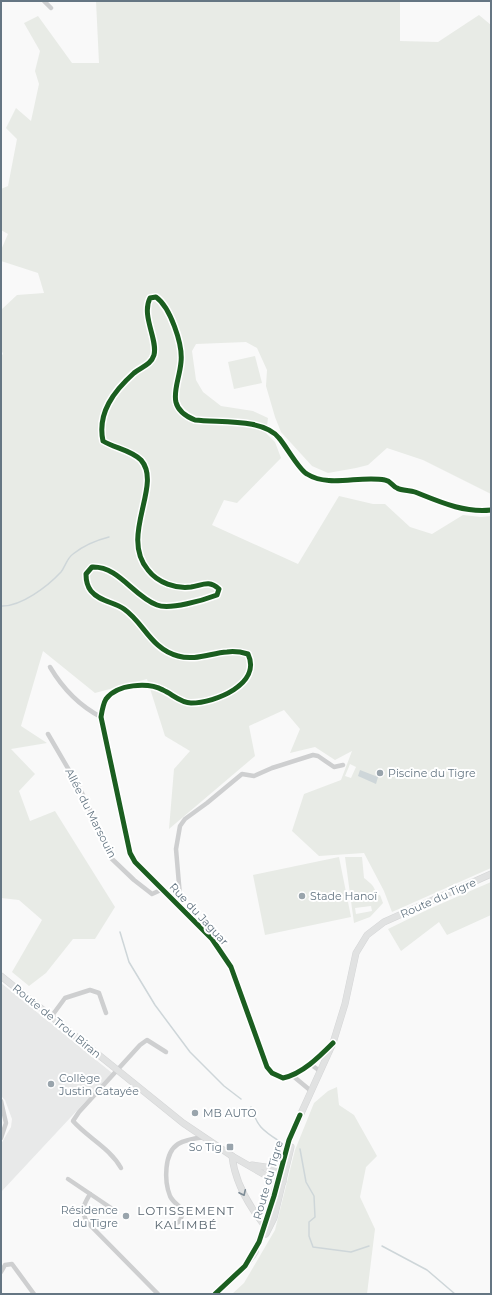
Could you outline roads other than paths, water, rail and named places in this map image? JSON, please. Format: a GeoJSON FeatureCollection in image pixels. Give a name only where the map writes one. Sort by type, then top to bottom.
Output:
{"type":"FeatureCollection","features":[{"type":"Feature","properties":{"kind":"main road","name":"Route du Tigre"},"geometry":{"type":"LineString","coordinates":[[215,1294],[245,1266],[266,1235],[274,1218],[284,1159],[289,1140],[333,1043],[345,1004],[356,953],[367,935],[384,922],[491,874]]}},
{"type":"Feature","properties":{"kind":"main road","name":"Route de Trou Biran"},"geometry":{"type":"LineString","coordinates":[[1,976],[183,1123],[232,1156],[280,1182]]}},
{"type":"Feature","properties":{"kind":"main road","name":"Route du Tigre"},"geometry":{"type":"LineString","coordinates":[[282,1173],[300,1115]]}},
{"type":"Feature","properties":{"kind":"main road"},"geometry":{"type":"LineString","coordinates":[[232,1156],[235,1174],[243,1194],[253,1211],[265,1226]]}},
{"type":"Feature","properties":{"kind":"main road"},"geometry":{"type":"LineString","coordinates":[[272,1168],[284,1159]]}},
{"type":"Feature","properties":{"kind":"main road","name":"Route de Trou Biran"},"geometry":{"type":"LineString","coordinates":[[248,1164],[272,1168],[282,1173]]}},
{"type":"Feature","properties":{"kind":"main road","name":"Route du Tigre"},"geometry":{"type":"LineString","coordinates":[[253,1255],[280,1182]]}},
{"type":"Feature","properties":{"kind":"street"},"geometry":{"type":"LineString","coordinates":[[44,1],[51,8]]}},
{"type":"Feature","properties":{"kind":"street"},"geometry":{"type":"LineString","coordinates":[[50,667],[66,691],[86,708],[101,717],[107,699],[116,690],[153,686],[190,703],[219,697],[234,690],[244,682],[252,670],[251,660],[248,654],[228,652],[189,658],[177,656],[167,651],[147,636],[132,616],[123,608],[92,592],[86,582],[86,574],[92,567],[101,567],[110,570],[137,592],[158,606],[169,606],[206,600],[217,595],[219,589],[214,584],[205,583],[192,587],[180,588],[154,578],[146,569],[137,548],[148,474],[140,459],[103,441],[101,421],[108,402],[134,373],[148,364],[154,355],[148,315],[148,302],[150,298],[156,297],[165,306],[178,339],[181,360],[174,395],[181,411],[186,416],[195,420],[255,425],[270,428],[285,445],[301,470],[318,478],[328,480],[357,478],[387,480],[397,488],[413,491],[456,507],[478,512],[491,510]]}},
{"type":"Feature","properties":{"kind":"street","name":"Rue du Jaguar"},"geometry":{"type":"LineString","coordinates":[[101,717],[131,856],[212,939],[228,961],[267,1067],[272,1073],[283,1078],[293,1076]]}},
{"type":"Feature","properties":{"kind":"street","name":"Allée du Marsouin"},"geometry":{"type":"LineString","coordinates":[[48,734],[80,789],[107,845],[111,858],[152,894],[163,890]]}},
{"type":"Feature","properties":{"kind":"street"},"geometry":{"type":"LineString","coordinates":[[181,908],[176,849],[178,832],[185,819],[242,774],[254,776],[313,755],[318,756],[334,767],[343,765]]}},
{"type":"Feature","properties":{"kind":"street"},"geometry":{"type":"LineString","coordinates":[[51,1016],[65,998],[90,990],[99,993],[106,1014]]}},
{"type":"Feature","properties":{"kind":"street"},"geometry":{"type":"LineString","coordinates":[[121,1168],[115,1156],[82,1131],[73,1121],[79,1112],[140,1045],[147,1040],[166,1052]]}},
{"type":"Feature","properties":{"kind":"street"},"geometry":{"type":"LineString","coordinates":[[311,1091],[293,1076],[310,1064],[333,1043]]}},
{"type":"Feature","properties":{"kind":"street"},"geometry":{"type":"LineString","coordinates":[[310,1064],[320,1071]]}},
{"type":"Feature","properties":{"kind":"street"},"geometry":{"type":"LineString","coordinates":[[1,1102],[6,1123],[1,1138]]}},
{"type":"Feature","properties":{"kind":"street"},"geometry":{"type":"LineString","coordinates":[[170,1227],[180,1221],[182,1212],[169,1194],[166,1174],[168,1157],[178,1144],[195,1138],[205,1137]]}},
{"type":"Feature","properties":{"kind":"street"},"geometry":{"type":"LineString","coordinates":[[68,1179],[114,1210]]}},
{"type":"Feature","properties":{"kind":"street"},"geometry":{"type":"LineString","coordinates":[[90,1194],[82,1211],[87,1222],[158,1294]]}},
{"type":"Feature","properties":{"kind":"street"},"geometry":{"type":"LineString","coordinates":[[1,1272],[5,1265],[12,1264],[34,1294]]}},
{"type":"Feature","properties":{"kind":"waterway"},"geometry":{"type":"LineString","coordinates":[[1,606],[17,603],[34,595],[61,572],[73,554],[81,548],[109,537]]}},
{"type":"Feature","properties":{"kind":"waterway"},"geometry":{"type":"LineString","coordinates":[[120,932],[129,962],[155,1005],[190,1052],[224,1086],[241,1099]]}},
{"type":"Feature","properties":{"kind":"waterway"},"geometry":{"type":"LineString","coordinates":[[251,1107],[261,1127],[268,1134],[279,1141]]}},
{"type":"Feature","properties":{"kind":"waterway"},"geometry":{"type":"LineString","coordinates":[[300,1149],[306,1182],[314,1196],[315,1217],[309,1222],[309,1236],[313,1247],[351,1252],[369,1246]]}},
{"type":"Feature","properties":{"kind":"waterway"},"geometry":{"type":"LineString","coordinates":[[382,1246],[427,1270],[455,1294]]}},
{"type":"Feature","properties":{"kind":"place","name":"Piscine du Tigre"},"geometry":{"type":"Point","coordinates":[380,773]}},
{"type":"Feature","properties":{"kind":"place","name":"Stade Hanoï"},"geometry":{"type":"Point","coordinates":[302,896]}},
{"type":"Feature","properties":{"kind":"place","name":"Collège Justin Catayée"},"geometry":{"type":"Point","coordinates":[51,1084]}},
{"type":"Feature","properties":{"kind":"place","name":"MB AUTO"},"geometry":{"type":"Point","coordinates":[195,1113]}},
{"type":"Feature","properties":{"kind":"place","name":"So Tig"},"geometry":{"type":"Point","coordinates":[230,1147]}},
{"type":"Feature","properties":{"kind":"place","name":"Résidence du Tigre"},"geometry":{"type":"Point","coordinates":[126,1216]}},
{"type":"Feature","properties":{"kind":"district","name":"LOTISSEMENT KALIMBÉ"},"geometry":{"type":"Point","coordinates":[186,1218]}}]}
